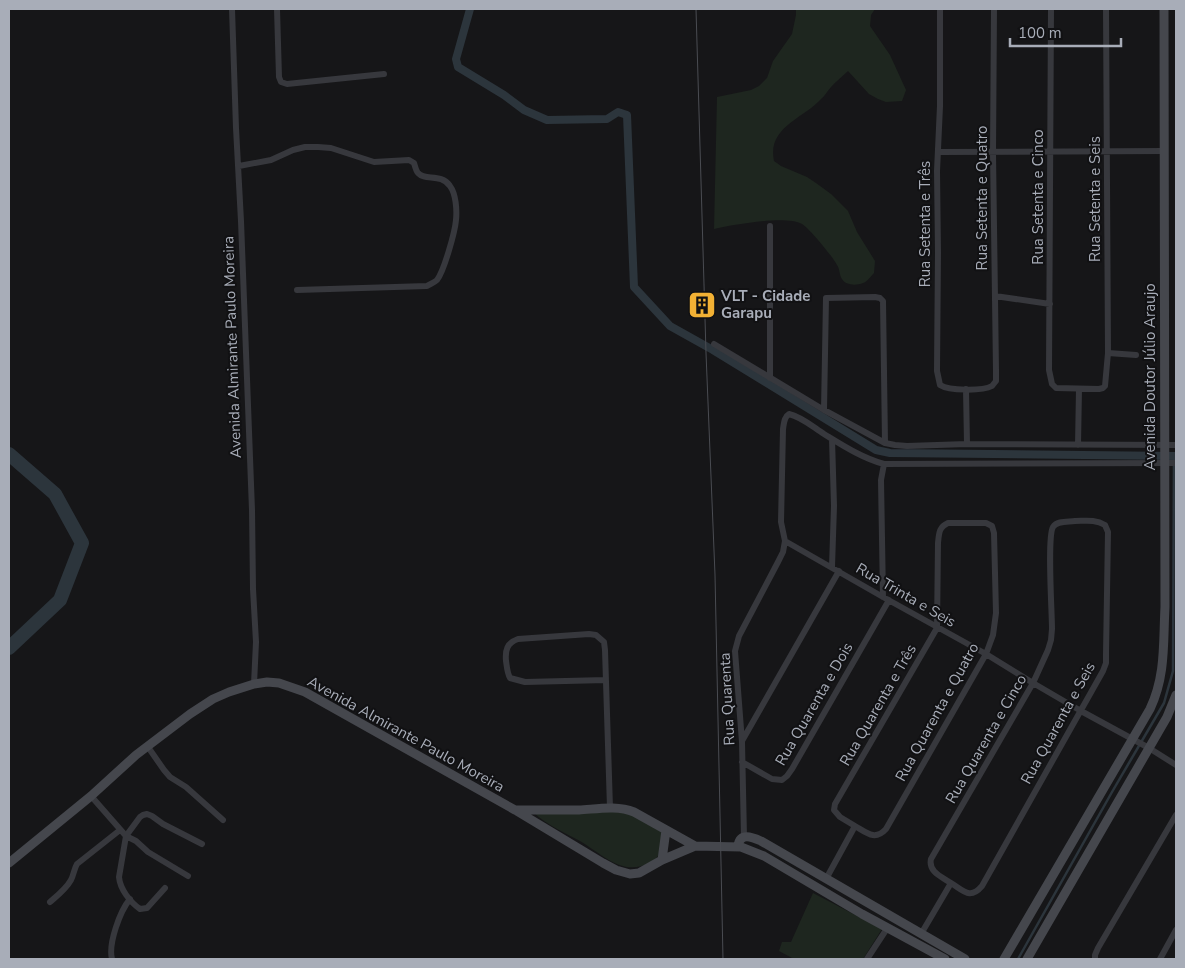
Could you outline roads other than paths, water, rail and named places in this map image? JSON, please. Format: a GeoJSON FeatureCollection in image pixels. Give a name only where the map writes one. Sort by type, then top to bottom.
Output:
{"type":"FeatureCollection","features":[{"type":"Feature","properties":{"kind":"main road","name":"Avenida Doutor Júlio Araujo"},"geometry":{"type":"LineString","coordinates":[[1004,959],[1135,740],[1156,697],[1162,668],[1170,463],[1164,446],[1164,9]]}},
{"type":"Feature","properties":{"kind":"main road","name":"Avenida Almirante Paulo Moreira"},"geometry":{"type":"LineString","coordinates":[[9,863],[91,796],[136,756],[190,714],[213,699],[229,692],[254,684],[279,682],[305,692],[515,810],[616,870],[630,874],[639,873],[662,860],[695,846],[738,846],[756,852],[945,959]]}},
{"type":"Feature","properties":{"kind":"main road"},"geometry":{"type":"LineString","coordinates":[[1027,959],[1146,747],[1167,717],[1176,695]]}},
{"type":"Feature","properties":{"kind":"main road","name":"Avenida Almirante Paulo Moreira"},"geometry":{"type":"LineString","coordinates":[[515,810],[610,808],[629,810],[695,846]]}},
{"type":"Feature","properties":{"kind":"main road"},"geometry":{"type":"LineString","coordinates":[[662,860],[666,830]]}},
{"type":"Feature","properties":{"kind":"main road"},"geometry":{"type":"LineString","coordinates":[[738,846],[739,842],[747,836],[762,841],[965,959]]}},
{"type":"Feature","properties":{"kind":"main road"},"geometry":{"type":"LineString","coordinates":[[837,899],[843,889]]}},
{"type":"Feature","properties":{"kind":"street","name":"Avenida Almirante Paulo Moreira"},"geometry":{"type":"LineString","coordinates":[[232,9],[252,510],[256,642],[254,684]]}},
{"type":"Feature","properties":{"kind":"street"},"geometry":{"type":"LineString","coordinates":[[277,9],[279,77],[281,82],[287,84],[384,74]]}},
{"type":"Feature","properties":{"kind":"street","name":"Rua Setenta e Três"},"geometry":{"type":"LineString","coordinates":[[940,9],[936,371],[940,385],[945,388],[982,389],[992,386]]}},
{"type":"Feature","properties":{"kind":"street","name":"Rua Setenta e Quatro"},"geometry":{"type":"LineString","coordinates":[[992,386],[996,381],[993,153],[994,9]]}},
{"type":"Feature","properties":{"kind":"street","name":"Rua Setenta e Cinco"},"geometry":{"type":"LineString","coordinates":[[1051,9],[1049,370],[1052,384],[1056,388],[1079,389]]}},
{"type":"Feature","properties":{"kind":"street","name":"Rua Setenta e Seis"},"geometry":{"type":"LineString","coordinates":[[1079,389],[1099,390],[1106,386],[1108,353],[1108,152],[1106,9]]}},
{"type":"Feature","properties":{"kind":"street"},"geometry":{"type":"LineString","coordinates":[[239,166],[271,160],[293,150],[306,147],[331,148],[374,162],[408,160],[414,163],[418,173],[444,180],[454,194],[456,219],[454,230],[440,275],[436,281],[427,286],[297,290]]}},
{"type":"Feature","properties":{"kind":"street"},"geometry":{"type":"LineString","coordinates":[[938,152],[1164,151]]}},
{"type":"Feature","properties":{"kind":"street"},"geometry":{"type":"LineString","coordinates":[[770,226],[770,378]]}},
{"type":"Feature","properties":{"kind":"street"},"geometry":{"type":"LineString","coordinates":[[995,296],[1050,304]]}},
{"type":"Feature","properties":{"kind":"street"},"geometry":{"type":"LineString","coordinates":[[824,410],[826,298],[880,298],[883,301],[885,443]]}},
{"type":"Feature","properties":{"kind":"street"},"geometry":{"type":"LineString","coordinates":[[714,344],[824,410],[885,443],[907,446],[967,444],[1176,446]]}},
{"type":"Feature","properties":{"kind":"street"},"geometry":{"type":"LineString","coordinates":[[1108,353],[1136,355]]}},
{"type":"Feature","properties":{"kind":"street"},"geometry":{"type":"LineString","coordinates":[[966,389],[967,444]]}},
{"type":"Feature","properties":{"kind":"street"},"geometry":{"type":"LineString","coordinates":[[1078,445],[1079,389]]}},
{"type":"Feature","properties":{"kind":"street"},"geometry":{"type":"LineString","coordinates":[[785,541],[781,522],[784,424],[786,416],[789,414],[870,460],[884,464],[1170,463]]}},
{"type":"Feature","properties":{"kind":"street"},"geometry":{"type":"LineString","coordinates":[[832,439],[834,506],[832,567]]}},
{"type":"Feature","properties":{"kind":"street"},"geometry":{"type":"LineString","coordinates":[[884,464],[881,475],[886,599]]}},
{"type":"Feature","properties":{"kind":"street","name":"Rua Quarenta e Seis"},"geometry":{"type":"LineString","coordinates":[[951,883],[971,894],[982,886],[1106,663],[1108,532],[1105,525],[1090,520],[1058,522],[1053,527],[1051,533]]}},
{"type":"Feature","properties":{"kind":"street","name":"Rua Quarenta e Quatro"},"geometry":{"type":"LineString","coordinates":[[855,826],[870,835],[876,836],[886,829],[986,654],[993,635],[996,613],[994,533],[992,526],[986,523],[954,522],[948,522],[943,525]]}},
{"type":"Feature","properties":{"kind":"street","name":"Rua Quarenta e Três"},"geometry":{"type":"LineString","coordinates":[[855,826],[836,814],[834,810],[835,804],[937,628],[938,543],[940,530],[943,525]]}},
{"type":"Feature","properties":{"kind":"street","name":"Rua Quarenta e Cinco"},"geometry":{"type":"LineString","coordinates":[[951,883],[934,872],[930,864],[931,859],[1033,683],[1051,640],[1051,533]]}},
{"type":"Feature","properties":{"kind":"street","name":"Rua Trinta e Seis"},"geometry":{"type":"LineString","coordinates":[[785,541],[986,654],[1176,765]]}},
{"type":"Feature","properties":{"kind":"street","name":"Rua Quarenta"},"geometry":{"type":"LineString","coordinates":[[744,837],[742,742],[735,651],[738,636],[783,552],[785,541]]}},
{"type":"Feature","properties":{"kind":"street"},"geometry":{"type":"LineString","coordinates":[[742,742],[838,571]]}},
{"type":"Feature","properties":{"kind":"street","name":"Rua Quarenta e Dois"},"geometry":{"type":"LineString","coordinates":[[742,762],[772,779],[782,780],[787,776],[886,599]]}},
{"type":"Feature","properties":{"kind":"street"},"geometry":{"type":"LineString","coordinates":[[606,680],[525,682],[516,680],[510,678],[507,673],[506,648],[518,639],[589,634],[596,635],[604,642],[606,680],[610,808]]}},
{"type":"Feature","properties":{"kind":"street"},"geometry":{"type":"LineString","coordinates":[[148,747],[170,777],[186,787],[222,820]]}},
{"type":"Feature","properties":{"kind":"street"},"geometry":{"type":"LineString","coordinates":[[91,796],[126,836],[136,841],[148,852],[188,876]]}},
{"type":"Feature","properties":{"kind":"street"},"geometry":{"type":"LineString","coordinates":[[165,888],[143,909],[137,907],[119,883],[126,836],[140,817],[146,814],[152,816],[163,824],[202,844]]}},
{"type":"Feature","properties":{"kind":"street"},"geometry":{"type":"LineString","coordinates":[[1094,959],[1098,948],[1176,815]]}},
{"type":"Feature","properties":{"kind":"street"},"geometry":{"type":"LineString","coordinates":[[826,878],[855,826]]}},
{"type":"Feature","properties":{"kind":"street"},"geometry":{"type":"LineString","coordinates":[[50,902],[70,881],[77,864],[120,830]]}},
{"type":"Feature","properties":{"kind":"street"},"geometry":{"type":"LineString","coordinates":[[921,934],[951,883]]}},
{"type":"Feature","properties":{"kind":"street"},"geometry":{"type":"LineString","coordinates":[[112,959],[116,925],[125,904],[130,899]]}},
{"type":"Feature","properties":{"kind":"street"},"geometry":{"type":"LineString","coordinates":[[867,959],[888,927]]}},
{"type":"Feature","properties":{"kind":"street"},"geometry":{"type":"LineString","coordinates":[[1160,959],[1176,930]]}},
{"type":"Feature","properties":{"kind":"waterway"},"geometry":{"type":"LineString","coordinates":[[470,9],[456,59],[458,67],[504,95],[524,110],[547,120],[607,119],[618,112],[627,115],[634,287],[670,326],[713,350],[876,450],[890,453],[1176,456]]}},
{"type":"Feature","properties":{"kind":"waterway"},"geometry":{"type":"LineString","coordinates":[[9,454],[55,494],[82,543],[60,600],[9,648]]}},
{"type":"Feature","properties":{"kind":"waterway"},"geometry":{"type":"LineString","coordinates":[[1018,959],[1164,703],[1173,671],[1174,456]]}},
{"type":"Feature","properties":{"kind":"tram line"},"geometry":{"type":"LineString","coordinates":[[696,9],[706,353],[715,575],[723,959]]}},
{"type":"Feature","properties":{"kind":"place","name":"VLT - Cidade Garapu"},"geometry":{"type":"Point","coordinates":[702,305]}}]}
